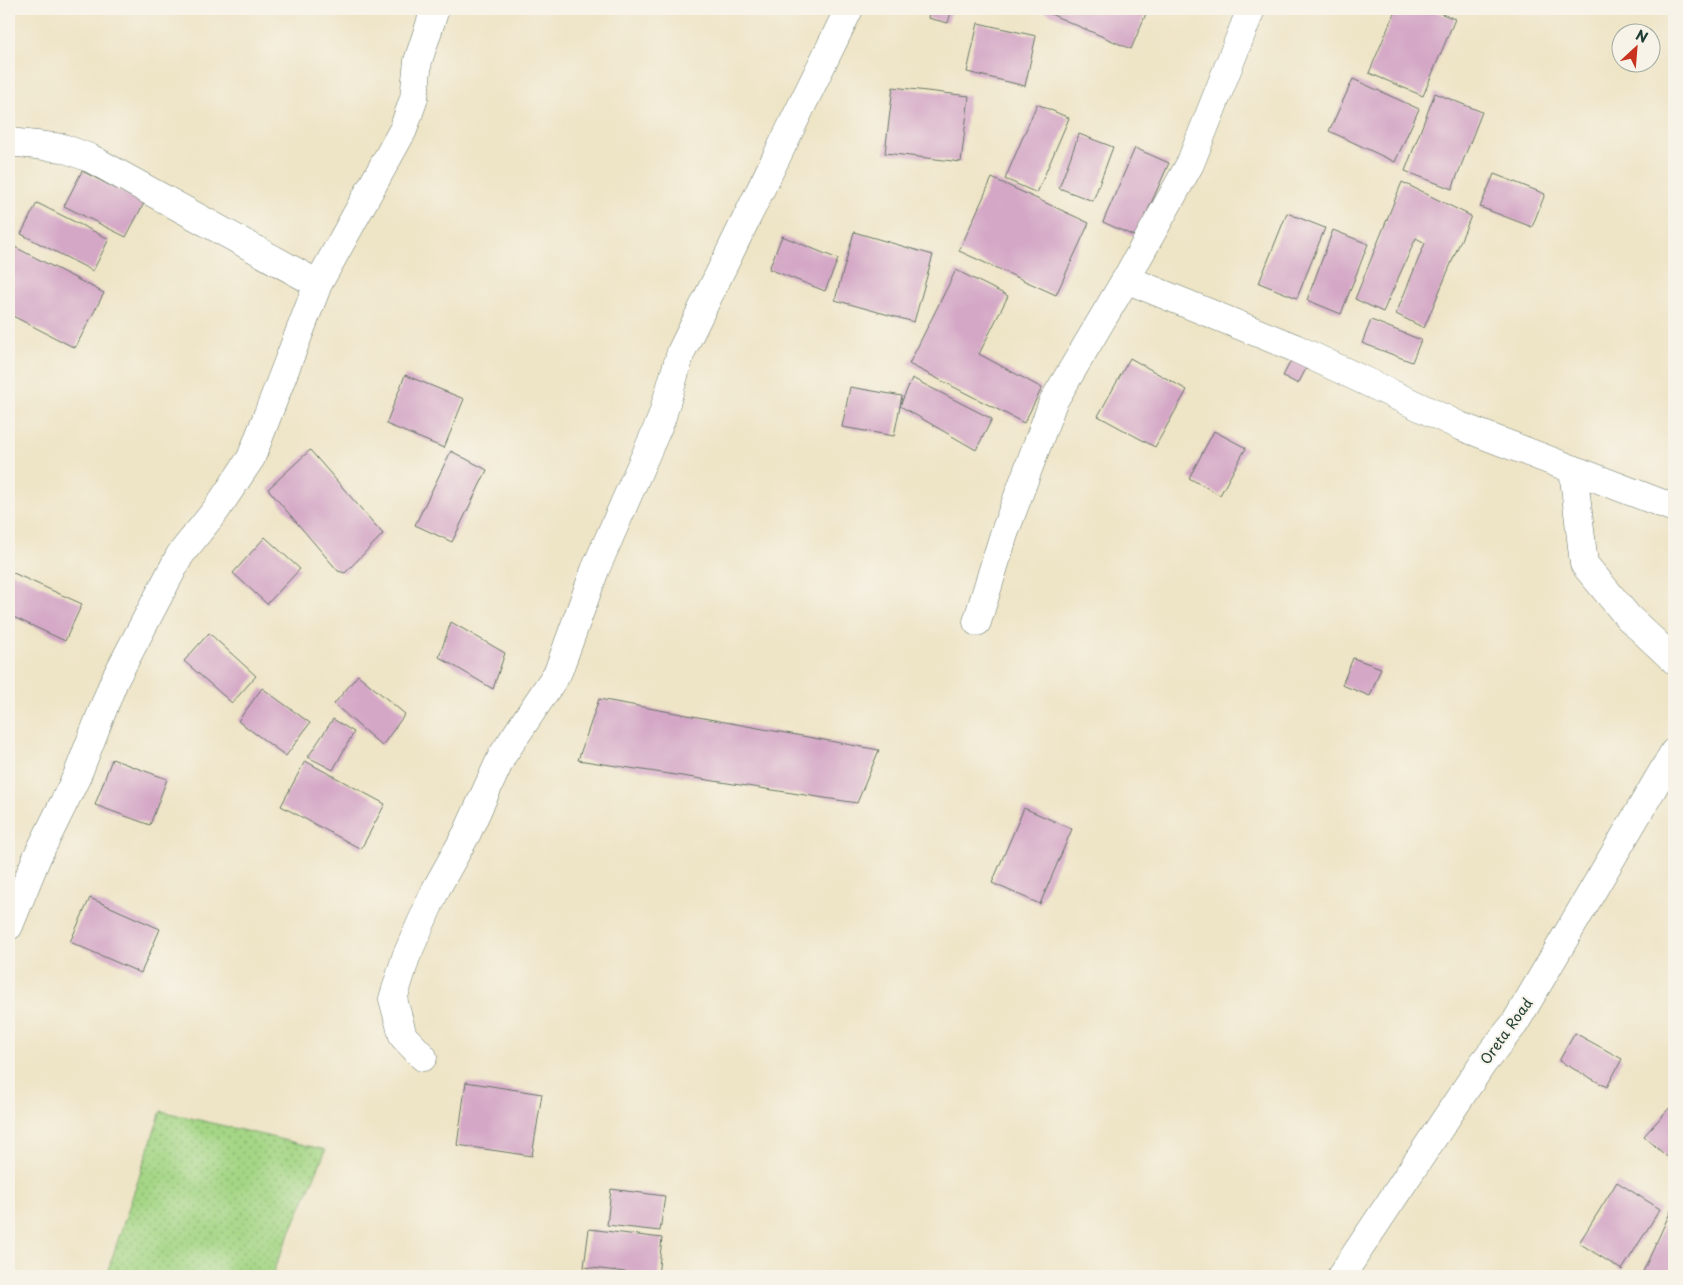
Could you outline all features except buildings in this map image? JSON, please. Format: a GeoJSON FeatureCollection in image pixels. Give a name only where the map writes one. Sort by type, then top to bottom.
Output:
{"type":"FeatureCollection","features":[{"type":"Feature","properties":{"kind":"street"},"geometry":{"type":"LineString","coordinates":[[9,926],[38,857],[77,776],[114,681],[180,555],[216,510],[251,458],[318,284],[403,130],[414,98],[418,61],[435,9]]}},
{"type":"Feature","properties":{"kind":"street"},"geometry":{"type":"LineString","coordinates":[[423,1057],[402,1036],[393,999],[406,956],[436,889],[467,833],[502,756],[558,672],[596,570],[661,420],[681,352],[849,9]]}},
{"type":"Feature","properties":{"kind":"street"},"geometry":{"type":"LineString","coordinates":[[977,622],[1004,534],[1053,402],[1126,279],[1190,164],[1251,9]]}},
{"type":"Feature","properties":{"kind":"street"},"geometry":{"type":"LineString","coordinates":[[9,142],[63,148],[90,158],[318,284]]}},
{"type":"Feature","properties":{"kind":"street"},"geometry":{"type":"LineString","coordinates":[[1126,279],[1295,348],[1460,426],[1674,508]]}},
{"type":"Feature","properties":{"kind":"street"},"geometry":{"type":"LineString","coordinates":[[1573,469],[1584,564],[1628,617],[1674,660]]}},
{"type":"Feature","properties":{"kind":"street","name":"Oreta Road"},"geometry":{"type":"LineString","coordinates":[[1341,1276],[1483,1063],[1515,1023],[1674,752]]}},
{"type":"Feature","properties":{"kind":"green space"},"geometry":{"type":"Polygon","coordinates":[[[161,1111],[326,1150],[271,1276],[106,1276],[161,1111]]]}}]}
